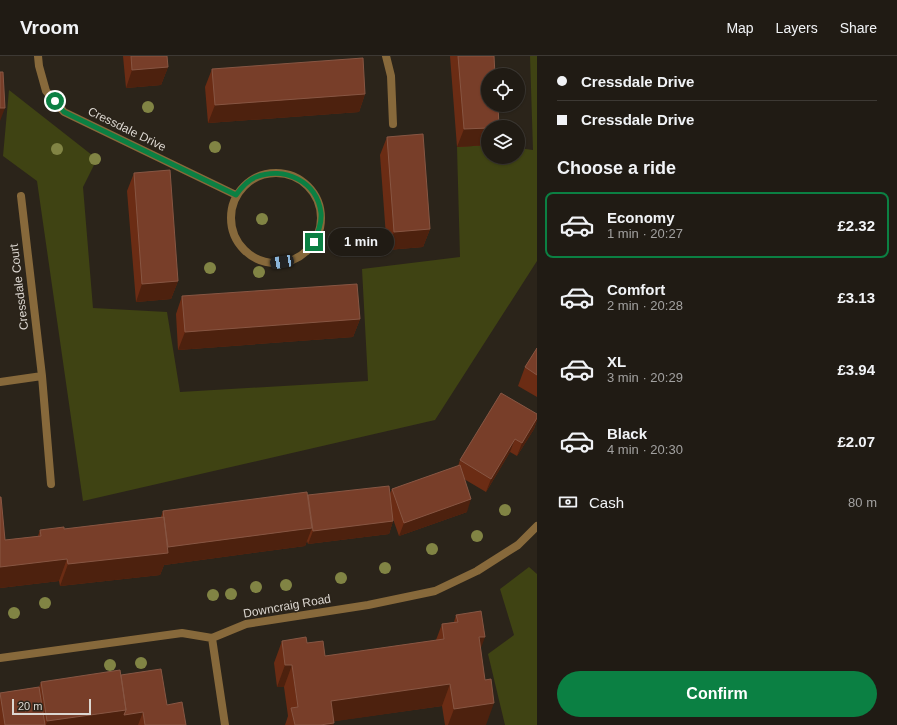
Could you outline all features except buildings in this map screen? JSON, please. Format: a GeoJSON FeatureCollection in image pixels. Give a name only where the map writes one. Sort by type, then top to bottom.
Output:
{"type":"FeatureCollection","features":[{"type":"Feature","properties":{"kind":"street","name":"Cressdale Drive"},"geometry":{"type":"LineString","coordinates":[[38,56],[39,66],[46,91],[64,112],[236,195]]}},
{"type":"Feature","properties":{"kind":"street"},"geometry":{"type":"LineString","coordinates":[[386,56],[391,76],[393,124]]}},
{"type":"Feature","properties":{"kind":"street"},"geometry":{"type":"LineString","coordinates":[[270,173],[292,175],[305,183],[316,197],[321,212],[320,228],[314,242],[306,251],[293,260],[272,263],[256,259],[248,254],[237,242],[231,227],[231,210],[236,195],[242,186],[255,177],[270,173]]}},
{"type":"Feature","properties":{"kind":"street","name":"Cressdale Court"},"geometry":{"type":"LineString","coordinates":[[21,196],[42,376],[51,484]]}},
{"type":"Feature","properties":{"kind":"street"},"geometry":{"type":"LineString","coordinates":[[0,382],[42,376]]}},
{"type":"Feature","properties":{"kind":"street","name":"Downcraig Road"},"geometry":{"type":"LineString","coordinates":[[212,638],[246,624],[368,605],[435,590],[477,571],[518,545],[537,526]]}},
{"type":"Feature","properties":{"kind":"street"},"geometry":{"type":"LineString","coordinates":[[0,658],[182,633],[212,638],[225,725]]}},
{"type":"Feature","properties":{"kind":"green space"},"geometry":{"type":"Polygon","coordinates":[[[530,56],[537,56],[537,261],[435,420],[83,501],[37,181],[3,156],[9,90],[97,159],[83,187],[93,308],[167,312],[180,392],[368,381],[362,269],[460,257],[457,147],[481,145],[481,164],[525,164],[525,149],[533,150],[530,56]]]}},
{"type":"Feature","properties":{"kind":"green space"},"geometry":{"type":"Polygon","coordinates":[[[529,567],[537,574],[537,725],[505,725],[488,654],[514,635],[500,589],[529,567]]]}},
{"type":"Feature","properties":{"kind":"route"},"geometry":{"type":"LineString","coordinates":[[55,101],[64,112],[236,195],[242,186],[255,177],[270,173],[292,175],[305,183],[316,197],[321,212],[320,228],[314,242]]}}]}
